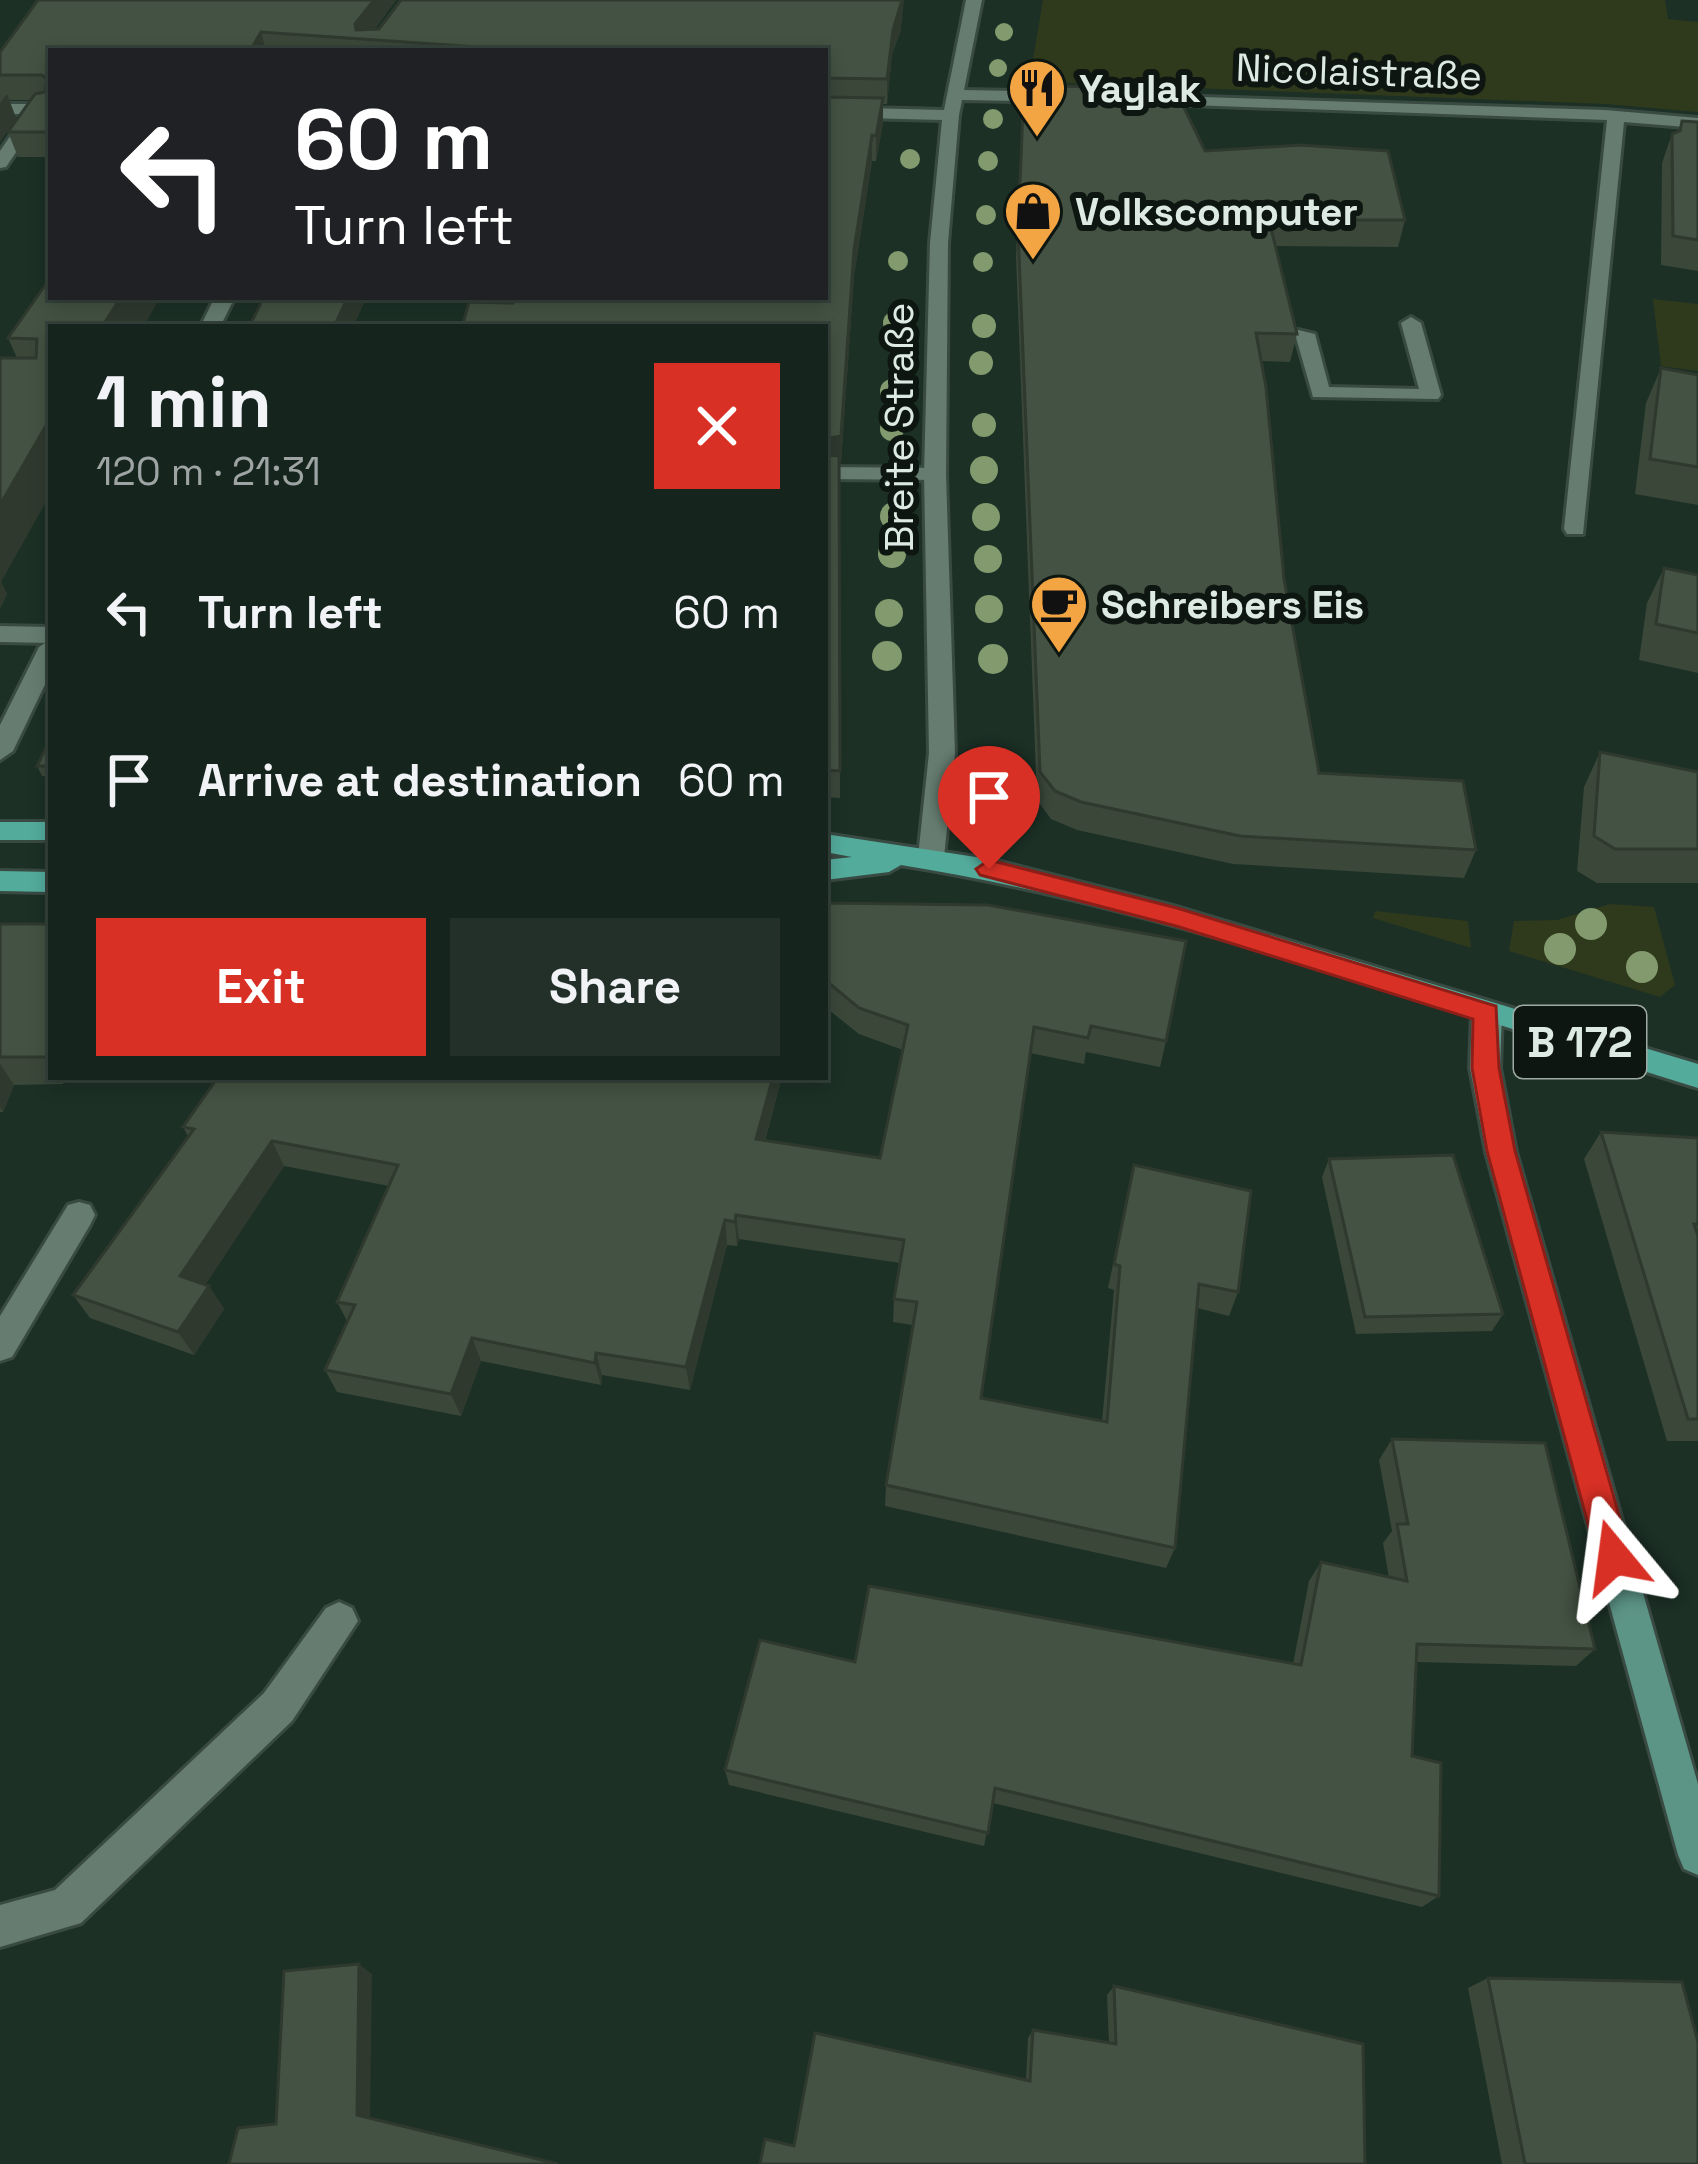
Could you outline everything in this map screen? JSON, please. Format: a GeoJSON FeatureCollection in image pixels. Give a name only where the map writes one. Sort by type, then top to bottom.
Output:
{"type":"FeatureCollection","features":[{"type":"Feature","properties":{"kind":"main road"},"geometry":{"type":"LineString","coordinates":[[0,831],[48,831]]}},
{"type":"Feature","properties":{"kind":"main road","name":"B 172"},"geometry":{"type":"LineString","coordinates":[[828,843],[931,857],[1177,917],[1698,1076]]}},
{"type":"Feature","properties":{"kind":"main road","name":"B 172"},"geometry":{"type":"LineString","coordinates":[[828,870],[931,857]]}},
{"type":"Feature","properties":{"kind":"main road"},"geometry":{"type":"LineString","coordinates":[[0,881],[48,882]]}},
{"type":"Feature","properties":{"kind":"main road"},"geometry":{"type":"LineString","coordinates":[[1486,1013],[1485,1068],[1501,1151],[1698,1855]]}},
{"type":"Feature","properties":{"kind":"street","name":"Breite Straße"},"geometry":{"type":"LineString","coordinates":[[931,857],[942,753],[935,474],[938,243],[951,115],[974,0]]}},
{"type":"Feature","properties":{"kind":"street"},"geometry":{"type":"LineString","coordinates":[[956,95],[1086,98]]}},
{"type":"Feature","properties":{"kind":"street","name":"Nicolaistraße"},"geometry":{"type":"LineString","coordinates":[[1133,100],[1616,116],[1698,123]]}},
{"type":"Feature","properties":{"kind":"street"},"geometry":{"type":"LineString","coordinates":[[0,109],[44,109]]}},
{"type":"Feature","properties":{"kind":"street"},"geometry":{"type":"LineString","coordinates":[[0,163],[44,109]]}},
{"type":"Feature","properties":{"kind":"street"},"geometry":{"type":"LineString","coordinates":[[828,112],[951,115]]}},
{"type":"Feature","properties":{"kind":"street"},"geometry":{"type":"LineString","coordinates":[[1575,529],[1616,116]]}},
{"type":"Feature","properties":{"kind":"street"},"geometry":{"type":"LineString","coordinates":[[1305,334],[1320,393],[1431,395],[1411,323]]}},
{"type":"Feature","properties":{"kind":"street"},"geometry":{"type":"LineString","coordinates":[[828,473],[935,474]]}},
{"type":"Feature","properties":{"kind":"street"},"geometry":{"type":"LineString","coordinates":[[0,634],[48,635]]}},
{"type":"Feature","properties":{"kind":"street"},"geometry":{"type":"LineString","coordinates":[[0,751],[48,653]]}},
{"type":"Feature","properties":{"kind":"street"},"geometry":{"type":"LineString","coordinates":[[0,1346],[80,1215]]}},
{"type":"Feature","properties":{"kind":"street"},"geometry":{"type":"LineString","coordinates":[[0,1926],[66,1908],[278,1707],[339,1621]]}},
{"type":"Feature","properties":{"kind":"green space"},"geometry":{"type":"Polygon","coordinates":[[[1043,0],[1665,0],[1668,19],[1698,22],[1698,112],[1606,104],[1062,83],[1037,78],[1031,71],[1043,0]]]}},
{"type":"Feature","properties":{"kind":"green space"},"geometry":{"type":"Polygon","coordinates":[[[1653,299],[1698,304],[1698,371],[1661,366],[1653,299]]]}},
{"type":"Feature","properties":{"kind":"green space"},"geometry":{"type":"Polygon","coordinates":[[[1610,904],[1654,907],[1675,985],[1660,997],[1509,951],[1514,921],[1557,920],[1610,904]]]}},
{"type":"Feature","properties":{"kind":"green space"},"geometry":{"type":"Polygon","coordinates":[[[1375,911],[1468,921],[1471,948],[1373,918],[1375,911]]]}},
{"type":"Feature","properties":{"kind":"building"},"geometry":{"type":"Polygon","coordinates":[[[38,0],[374,0],[355,24],[356,30],[379,29],[401,0],[902,0],[887,79],[828,78],[828,48],[474,48],[261,32],[252,48],[48,48],[48,132],[8,132],[35,94],[45,92],[47,79],[0,75],[0,52],[38,0]]]}},
{"type":"Feature","properties":{"kind":"building"},"geometry":{"type":"Polygon","coordinates":[[[1024,85],[1175,89],[1205,151],[1300,145],[1388,151],[1405,220],[1269,220],[1297,334],[1256,333],[1266,387],[1284,579],[1319,773],[1463,781],[1476,850],[1240,836],[1081,802],[1055,791],[1040,772],[1018,230],[1024,85]]]}},
{"type":"Feature","properties":{"kind":"building"},"geometry":{"type":"Polygon","coordinates":[[[828,97],[883,98],[876,136],[872,135],[854,250],[841,436],[828,438],[828,324],[463,324],[469,302],[828,300],[828,97]]]}},
{"type":"Feature","properties":{"kind":"building"},"geometry":{"type":"Polygon","coordinates":[[[1682,121],[1698,122],[1698,240],[1673,236],[1672,134],[1680,131],[1682,121]]]}},
{"type":"Feature","properties":{"kind":"building"},"geometry":{"type":"Polygon","coordinates":[[[48,281],[48,300],[119,300],[104,324],[48,324],[48,422],[0,505],[0,358],[36,358],[37,339],[8,338],[48,281]]]}},
{"type":"Feature","properties":{"kind":"building"},"geometry":{"type":"Polygon","coordinates":[[[262,300],[347,300],[335,324],[250,324],[262,300]]]}},
{"type":"Feature","properties":{"kind":"building"},"geometry":{"type":"Polygon","coordinates":[[[1661,368],[1698,375],[1698,467],[1650,459],[1661,368]]]}},
{"type":"Feature","properties":{"kind":"building"},"geometry":{"type":"Polygon","coordinates":[[[828,455],[839,456],[840,771],[828,770],[828,455]]]}},
{"type":"Feature","properties":{"kind":"building"},"geometry":{"type":"Polygon","coordinates":[[[1664,568],[1698,575],[1698,633],[1656,624],[1664,568]]]}},
{"type":"Feature","properties":{"kind":"building"},"geometry":{"type":"Polygon","coordinates":[[[48,743],[48,766],[37,766],[48,743]]]}},
{"type":"Feature","properties":{"kind":"building"},"geometry":{"type":"Polygon","coordinates":[[[1600,752],[1698,772],[1698,849],[1615,849],[1594,836],[1600,752]]]}},
{"type":"Feature","properties":{"kind":"building"},"geometry":{"type":"Polygon","coordinates":[[[828,903],[988,905],[1186,941],[1166,1041],[1091,1026],[1088,1038],[1034,1027],[981,1398],[1107,1422],[1120,1266],[1114,1264],[1134,1165],[1251,1191],[1238,1292],[1199,1284],[1175,1548],[886,1485],[917,1302],[894,1299],[904,1240],[736,1215],[735,1222],[725,1220],[686,1367],[596,1353],[595,1363],[472,1338],[451,1394],[325,1370],[355,1305],[337,1302],[398,1165],[272,1141],[180,1276],[209,1286],[178,1332],[73,1295],[194,1129],[183,1127],[216,1080],[772,1080],[756,1139],[880,1158],[908,1025],[859,1008],[828,982],[828,903]]]}},
{"type":"Feature","properties":{"kind":"building"},"geometry":{"type":"Polygon","coordinates":[[[0,924],[48,924],[46,1057],[0,1057],[0,924]]]}},
{"type":"Feature","properties":{"kind":"building"},"geometry":{"type":"Polygon","coordinates":[[[1601,1132],[1698,1138],[1698,1224],[1694,1224],[1698,1236],[1698,1419],[1688,1419],[1601,1132]]]}},
{"type":"Feature","properties":{"kind":"building"},"geometry":{"type":"Polygon","coordinates":[[[1453,1155],[1503,1314],[1365,1317],[1329,1159],[1453,1155]]]}},
{"type":"Feature","properties":{"kind":"building"},"geometry":{"type":"Polygon","coordinates":[[[1392,1439],[1545,1443],[1595,1649],[1417,1644],[1412,1756],[1441,1763],[1439,1896],[995,1788],[988,1833],[725,1770],[760,1640],[855,1662],[869,1586],[1301,1665],[1321,1562],[1407,1581],[1397,1524],[1408,1524],[1392,1439]]]}},
{"type":"Feature","properties":{"kind":"building"},"geometry":{"type":"Polygon","coordinates":[[[359,1964],[357,2115],[558,2164],[229,2164],[238,2128],[276,2124],[284,1971],[359,1964]]]}},
{"type":"Feature","properties":{"kind":"building"},"geometry":{"type":"Polygon","coordinates":[[[1488,1978],[1682,1982],[1698,2042],[1698,2164],[1525,2164],[1488,1978]]]}},
{"type":"Feature","properties":{"kind":"building"},"geometry":{"type":"Polygon","coordinates":[[[1114,1986],[1363,2044],[1365,2164],[760,2164],[765,2139],[794,2146],[815,2033],[1030,2081],[1033,2030],[1116,2044],[1114,1986]]]}},
{"type":"Feature","properties":{"kind":"place","name":"Yaylak"},"geometry":{"type":"Point","coordinates":[1037,139]}},
{"type":"Feature","properties":{"kind":"place","name":"Volkscomputer"},"geometry":{"type":"Point","coordinates":[1033,262]}},
{"type":"Feature","properties":{"kind":"place","name":"Schreibers Eis"},"geometry":{"type":"Point","coordinates":[1059,655]}},
{"type":"Feature","properties":{"kind":"route"},"geometry":{"type":"LineString","coordinates":[[989,869],[1177,917],[1486,1013],[1485,1068],[1501,1151],[1614,1557]]}}]}
